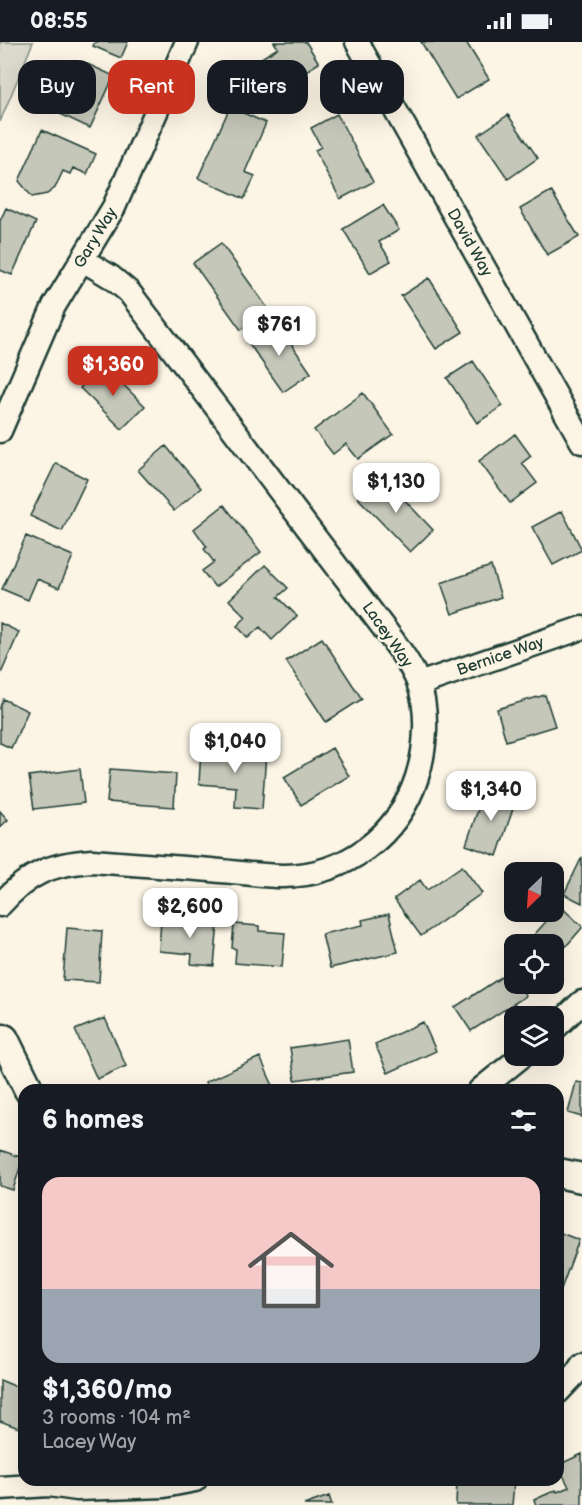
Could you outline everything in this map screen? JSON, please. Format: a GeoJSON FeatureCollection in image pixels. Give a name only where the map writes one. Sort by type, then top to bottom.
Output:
{"type":"FeatureCollection","features":[{"type":"Feature","properties":{"kind":"street","name":"Gary Way"},"geometry":{"type":"LineString","coordinates":[[0,431],[54,306],[114,207],[187,42]]}},
{"type":"Feature","properties":{"kind":"street","name":"David Way"},"geometry":{"type":"LineString","coordinates":[[357,42],[582,442]]}},
{"type":"Feature","properties":{"kind":"street","name":"Lacey Way"},"geometry":{"type":"LineString","coordinates":[[0,905],[26,881],[42,871],[75,862],[92,861],[285,876],[326,869],[362,853],[392,824],[414,786],[421,766],[425,727],[419,684],[405,658],[129,292],[111,277],[83,260]]}},
{"type":"Feature","properties":{"kind":"street","name":"Bernice Way"},"geometry":{"type":"LineString","coordinates":[[419,684],[582,628]]}},
{"type":"Feature","properties":{"kind":"street"},"geometry":{"type":"LineString","coordinates":[[564,1019],[582,1002]]}},
{"type":"Feature","properties":{"kind":"street"},"geometry":{"type":"LineString","coordinates":[[1,1036],[26,1084]]}},
{"type":"Feature","properties":{"kind":"street"},"geometry":{"type":"LineString","coordinates":[[487,1084],[510,1066]]}},
{"type":"Feature","properties":{"kind":"street"},"geometry":{"type":"LineString","coordinates":[[564,1174],[582,1178]]}},
{"type":"Feature","properties":{"kind":"street"},"geometry":{"type":"LineString","coordinates":[[564,1386],[582,1364]]}},
{"type":"Feature","properties":{"kind":"street"},"geometry":{"type":"LineString","coordinates":[[0,1488],[33,1486]]}},
{"type":"Feature","properties":{"kind":"street"},"geometry":{"type":"LineString","coordinates":[[51,1486],[77,1497],[164,1486]]}},
{"type":"Feature","properties":{"kind":"shaded area"},"geometry":{"type":"Polygon","coordinates":[[[0,42],[33,42],[26,60],[18,60],[18,78],[0,122],[0,42]]]}},
{"type":"Feature","properties":{"kind":"building"},"geometry":{"type":"Polygon","coordinates":[[[95,42],[128,42],[121,58],[93,46],[95,42]]]}},
{"type":"Feature","properties":{"kind":"building"},"geometry":{"type":"Polygon","coordinates":[[[274,42],[306,42],[319,63],[308,70],[308,60],[258,60],[278,48],[274,42]]]}},
{"type":"Feature","properties":{"kind":"building"},"geometry":{"type":"Polygon","coordinates":[[[421,42],[466,42],[489,79],[456,99],[421,42]]]}},
{"type":"Feature","properties":{"kind":"building"},"geometry":{"type":"Polygon","coordinates":[[[96,68],[108,73],[108,89],[90,128],[60,114],[96,114],[96,68]]]}},
{"type":"Feature","properties":{"kind":"building"},"geometry":{"type":"Polygon","coordinates":[[[227,114],[246,114],[266,123],[245,172],[255,176],[244,199],[198,178],[227,114]]]}},
{"type":"Feature","properties":{"kind":"building"},"geometry":{"type":"Polygon","coordinates":[[[337,114],[373,182],[340,199],[315,150],[321,147],[311,128],[337,114]]]}},
{"type":"Feature","properties":{"kind":"building"},"geometry":{"type":"Polygon","coordinates":[[[508,115],[538,158],[508,179],[478,135],[508,115]]]}},
{"type":"Feature","properties":{"kind":"building"},"geometry":{"type":"Polygon","coordinates":[[[42,130],[96,154],[87,174],[73,168],[70,174],[63,171],[55,188],[47,194],[32,197],[19,181],[42,130]]]}},
{"type":"Feature","properties":{"kind":"building"},"geometry":{"type":"Polygon","coordinates":[[[551,191],[579,237],[547,255],[520,209],[551,191]]]}},
{"type":"Feature","properties":{"kind":"building"},"geometry":{"type":"Polygon","coordinates":[[[383,205],[399,230],[379,242],[391,261],[370,273],[343,229],[383,205]]]}},
{"type":"Feature","properties":{"kind":"building"},"geometry":{"type":"Polygon","coordinates":[[[6,208],[36,222],[12,275],[0,270],[0,221],[6,208]]]}},
{"type":"Feature","properties":{"kind":"building"},"geometry":{"type":"Polygon","coordinates":[[[221,243],[269,310],[241,330],[193,263],[221,243]]]}},
{"type":"Feature","properties":{"kind":"building"},"geometry":{"type":"Polygon","coordinates":[[[429,278],[463,332],[436,349],[401,296],[429,278]]]}},
{"type":"Feature","properties":{"kind":"building"},"geometry":{"type":"Polygon","coordinates":[[[276,322],[311,373],[283,392],[248,342],[276,322]]]}},
{"type":"Feature","properties":{"kind":"building"},"geometry":{"type":"Polygon","coordinates":[[[473,361],[503,406],[477,423],[447,378],[473,361]]]}},
{"type":"Feature","properties":{"kind":"building"},"geometry":{"type":"Polygon","coordinates":[[[103,365],[145,406],[122,429],[80,388],[103,365]]]}},
{"type":"Feature","properties":{"kind":"building"},"geometry":{"type":"Polygon","coordinates":[[[363,393],[393,434],[358,459],[346,444],[333,454],[314,430],[363,393]]]}},
{"type":"Feature","properties":{"kind":"building"},"geometry":{"type":"Polygon","coordinates":[[[515,434],[531,456],[522,463],[537,483],[510,503],[479,461],[515,434]]]}},
{"type":"Feature","properties":{"kind":"building"},"geometry":{"type":"Polygon","coordinates":[[[166,446],[201,488],[174,511],[138,470],[166,446]]]}},
{"type":"Feature","properties":{"kind":"building"},"geometry":{"type":"Polygon","coordinates":[[[56,463],[87,479],[62,531],[30,516],[56,463]]]}},
{"type":"Feature","properties":{"kind":"building"},"geometry":{"type":"Polygon","coordinates":[[[382,476],[433,530],[410,552],[358,498],[382,476]]]}},
{"type":"Feature","properties":{"kind":"building"},"geometry":{"type":"Polygon","coordinates":[[[224,505],[261,552],[215,587],[202,571],[214,562],[204,549],[207,547],[194,529],[224,505]]]}},
{"type":"Feature","properties":{"kind":"building"},"geometry":{"type":"Polygon","coordinates":[[[562,511],[582,550],[553,565],[532,527],[562,511]]]}},
{"type":"Feature","properties":{"kind":"building"},"geometry":{"type":"Polygon","coordinates":[[[26,536],[73,556],[59,588],[37,579],[28,600],[2,589],[26,536]]]}},
{"type":"Feature","properties":{"kind":"building"},"geometry":{"type":"Polygon","coordinates":[[[265,565],[288,588],[278,597],[297,616],[272,640],[260,627],[248,638],[237,626],[246,617],[229,600],[265,565]]]}},
{"type":"Feature","properties":{"kind":"building"},"geometry":{"type":"Polygon","coordinates":[[[491,566],[501,597],[452,614],[441,583],[491,566]]]}},
{"type":"Feature","properties":{"kind":"building"},"geometry":{"type":"Polygon","coordinates":[[[0,623],[19,632],[0,676],[0,623]]]}},
{"type":"Feature","properties":{"kind":"building"},"geometry":{"type":"Polygon","coordinates":[[[322,638],[362,699],[326,722],[286,661],[322,638]]]}},
{"type":"Feature","properties":{"kind":"building"},"geometry":{"type":"Polygon","coordinates":[[[545,695],[555,726],[506,741],[497,709],[545,695]]]}},
{"type":"Feature","properties":{"kind":"building"},"geometry":{"type":"Polygon","coordinates":[[[3,699],[28,711],[11,748],[0,743],[0,707],[3,699]]]}},
{"type":"Feature","properties":{"kind":"building"},"geometry":{"type":"Polygon","coordinates":[[[201,748],[266,754],[262,809],[235,807],[236,787],[199,784],[201,748]]]}},
{"type":"Feature","properties":{"kind":"building"},"geometry":{"type":"Polygon","coordinates":[[[332,748],[349,776],[301,805],[284,777],[332,748]]]}},
{"type":"Feature","properties":{"kind":"building"},"geometry":{"type":"Polygon","coordinates":[[[80,769],[84,803],[34,809],[29,776],[80,769]]]}},
{"type":"Feature","properties":{"kind":"building"},"geometry":{"type":"Polygon","coordinates":[[[110,769],[176,774],[174,807],[107,802],[110,769]]]}},
{"type":"Feature","properties":{"kind":"building"},"geometry":{"type":"Polygon","coordinates":[[[485,789],[516,800],[497,856],[466,845],[485,789]]]}},
{"type":"Feature","properties":{"kind":"building"},"geometry":{"type":"Polygon","coordinates":[[[0,811],[8,820],[0,827],[0,811]]]}},
{"type":"Feature","properties":{"kind":"building"},"geometry":{"type":"Polygon","coordinates":[[[582,857],[582,903],[564,894],[582,857]]]}},
{"type":"Feature","properties":{"kind":"building"},"geometry":{"type":"Polygon","coordinates":[[[462,866],[482,893],[421,936],[394,899],[420,880],[427,890],[462,866]]]}},
{"type":"Feature","properties":{"kind":"building"},"geometry":{"type":"Polygon","coordinates":[[[564,910],[582,926],[564,949],[564,934],[535,934],[546,922],[564,922],[564,910]]]}},
{"type":"Feature","properties":{"kind":"building"},"geometry":{"type":"Polygon","coordinates":[[[389,914],[398,952],[330,968],[322,934],[363,925],[362,920],[389,914]]]}},
{"type":"Feature","properties":{"kind":"building"},"geometry":{"type":"Polygon","coordinates":[[[161,918],[218,923],[214,966],[191,964],[192,954],[159,951],[161,918]]]}},
{"type":"Feature","properties":{"kind":"building"},"geometry":{"type":"Polygon","coordinates":[[[234,924],[259,926],[259,931],[285,933],[282,967],[235,963],[236,949],[232,948],[234,924]]]}},
{"type":"Feature","properties":{"kind":"building"},"geometry":{"type":"Polygon","coordinates":[[[67,928],[102,931],[99,982],[63,980],[67,928]]]}},
{"type":"Feature","properties":{"kind":"building"},"geometry":{"type":"Polygon","coordinates":[[[504,975],[504,994],[525,994],[526,996],[510,1006],[504,1006],[504,1010],[471,1031],[455,1007],[504,975]]]}},
{"type":"Feature","properties":{"kind":"building"},"geometry":{"type":"Polygon","coordinates":[[[105,1018],[126,1066],[97,1079],[75,1030],[105,1018]]]}},
{"type":"Feature","properties":{"kind":"building"},"geometry":{"type":"Polygon","coordinates":[[[423,1022],[436,1051],[388,1073],[375,1044],[423,1022]]]}},
{"type":"Feature","properties":{"kind":"building"},"geometry":{"type":"Polygon","coordinates":[[[348,1039],[353,1072],[295,1080],[290,1048],[348,1039]]]}},
{"type":"Feature","properties":{"kind":"building"},"geometry":{"type":"Polygon","coordinates":[[[260,1057],[272,1084],[206,1084],[205,1082],[260,1057]]]}},
{"type":"Feature","properties":{"kind":"building"},"geometry":{"type":"Polygon","coordinates":[[[576,1082],[582,1083],[582,1117],[568,1113],[576,1082]]]}},
{"type":"Feature","properties":{"kind":"building"},"geometry":{"type":"Polygon","coordinates":[[[0,1150],[18,1156],[18,1174],[13,1190],[0,1186],[0,1150]]]}},
{"type":"Feature","properties":{"kind":"building"},"geometry":{"type":"Polygon","coordinates":[[[564,1234],[579,1240],[564,1281],[564,1234]]]}},
{"type":"Feature","properties":{"kind":"building"},"geometry":{"type":"Polygon","coordinates":[[[0,1380],[18,1388],[18,1428],[0,1421],[0,1380]]]}},
{"type":"Feature","properties":{"kind":"building"},"geometry":{"type":"Polygon","coordinates":[[[582,1454],[582,1505],[536,1505],[534,1500],[569,1487],[564,1477],[564,1462],[582,1454]]]}},
{"type":"Feature","properties":{"kind":"building"},"geometry":{"type":"Polygon","coordinates":[[[457,1486],[514,1486],[512,1505],[456,1505],[457,1486]]]}},
{"type":"Feature","properties":{"kind":"building"},"geometry":{"type":"Polygon","coordinates":[[[329,1496],[332,1505],[304,1505],[329,1496]]]}}]}
